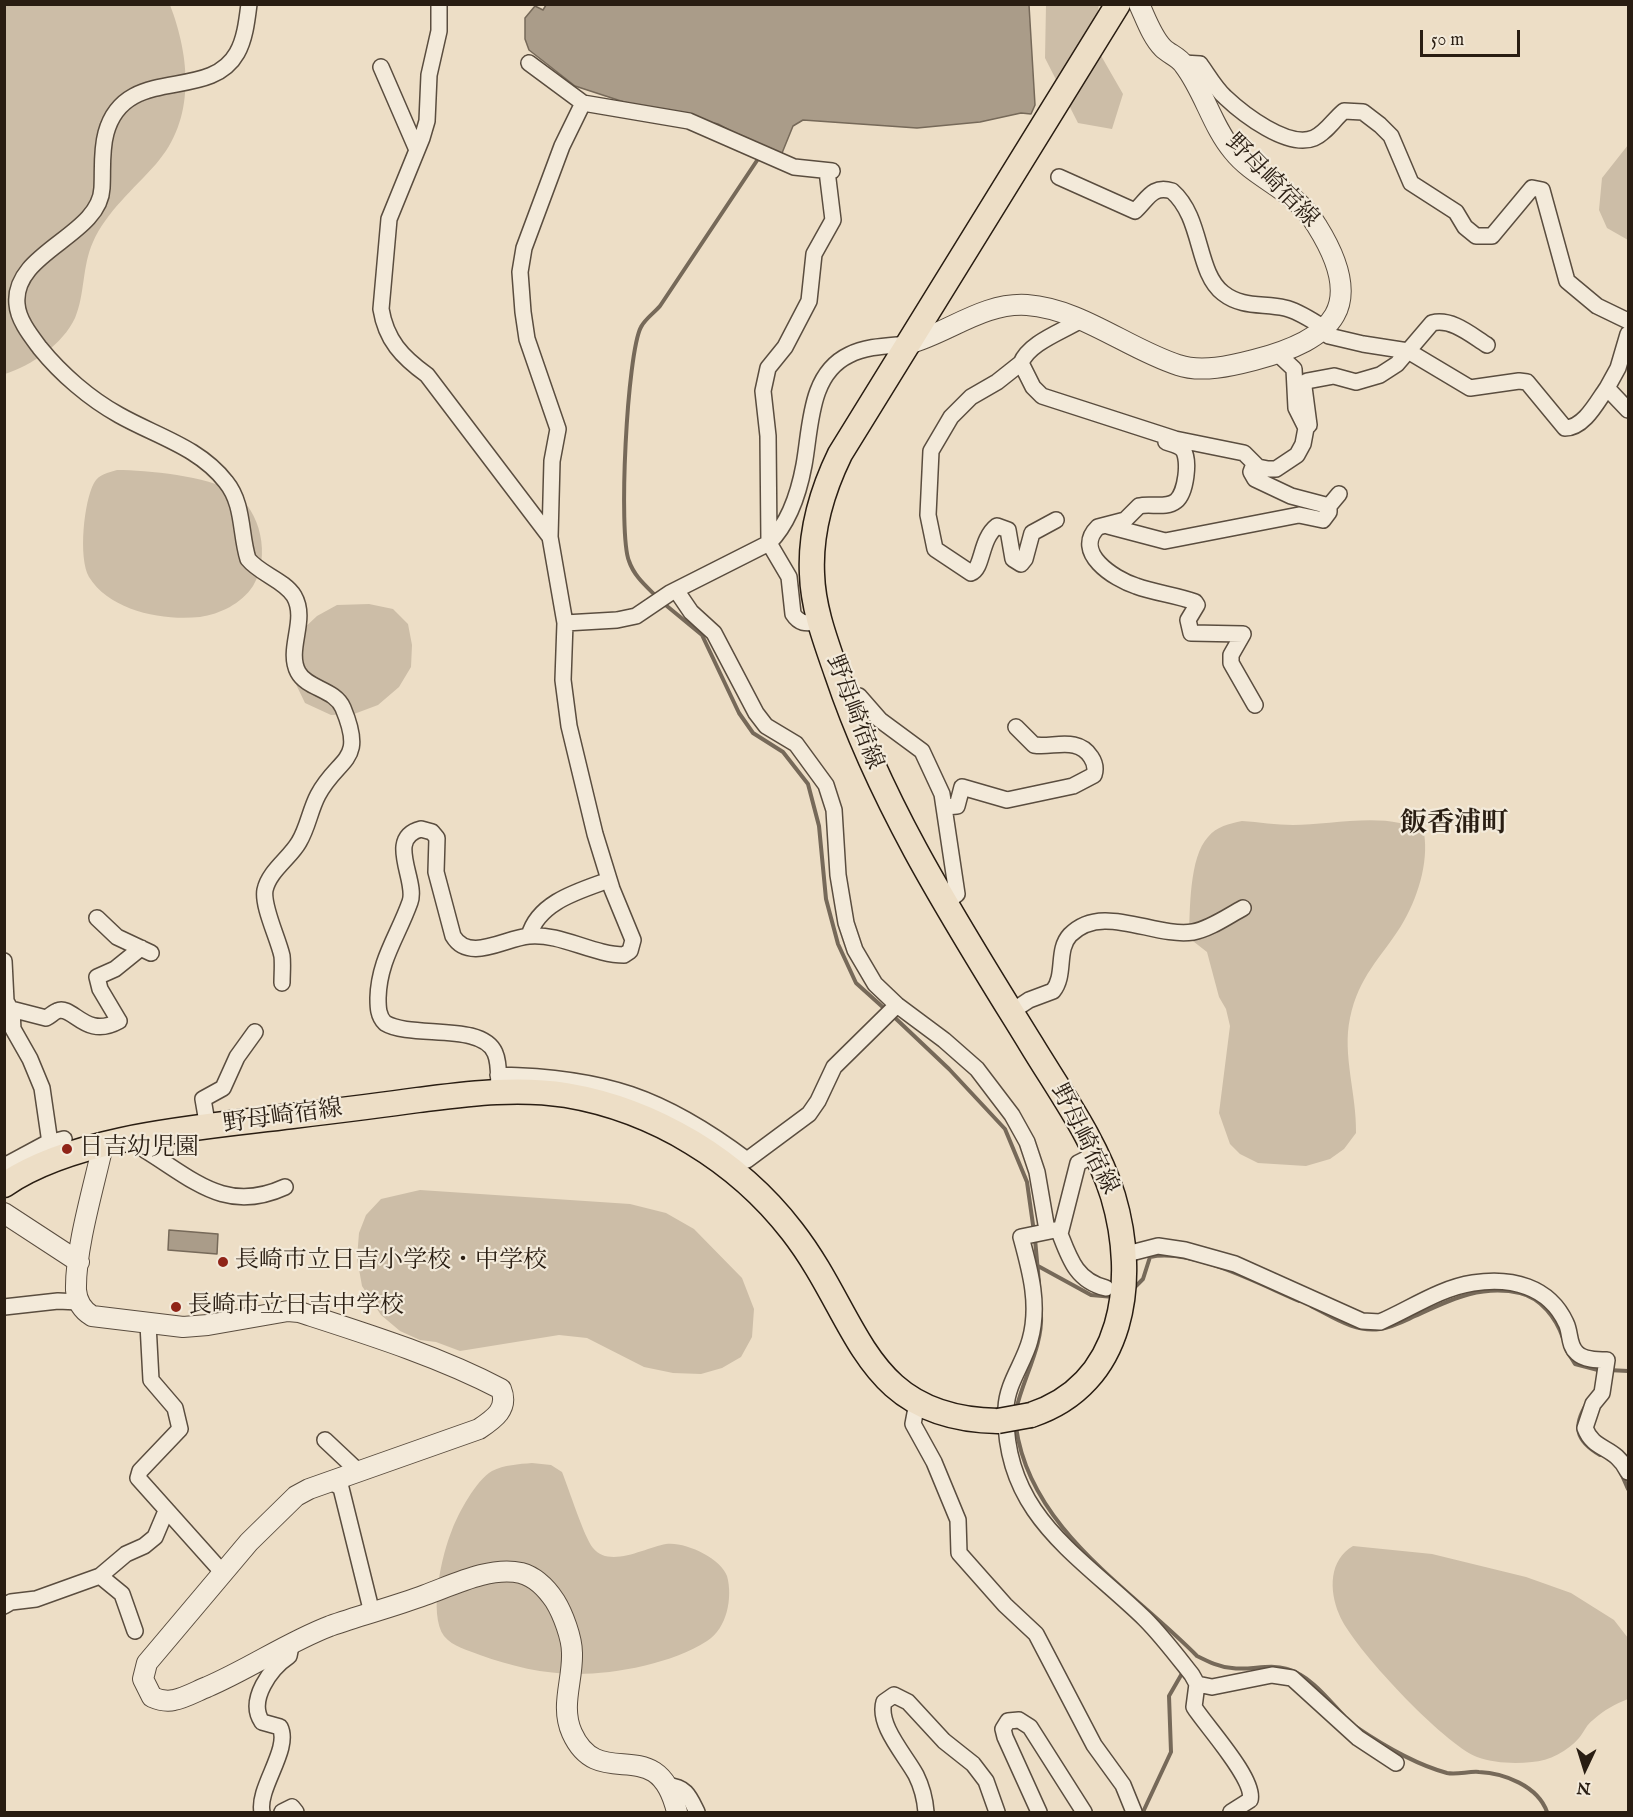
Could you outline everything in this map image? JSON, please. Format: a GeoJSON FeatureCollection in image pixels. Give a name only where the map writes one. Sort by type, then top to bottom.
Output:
{"type":"FeatureCollection","features":[{"type":"Feature","properties":{"kind":"main road","name":"野母崎宿線"},"geometry":{"type":"LineString","coordinates":[[4,1185],[28,1170],[63,1155],[103,1144],[499,1083],[564,1095],[613,1107],[657,1123],[697,1145],[735,1172],[764,1198],[800,1241],[881,1375],[905,1397],[954,1417],[998,1421],[1031,1415],[1053,1407],[1081,1386],[1106,1352],[1118,1329],[1118,1291],[1123,1255],[1113,1196],[1096,1154],[1076,1118],[944,904],[896,816],[857,733],[819,622],[812,585],[812,553],[818,513],[831,473],[853,431],[1118,4]]}},
{"type":"Feature","properties":{"kind":"street"},"geometry":{"type":"LineString","coordinates":[[249,4],[242,42],[225,68],[198,79],[150,88],[135,95],[118,108],[106,132],[99,199],[87,220],[48,252],[26,275],[20,285],[17,305],[32,338],[66,375],[117,414],[194,452],[228,483],[237,504],[242,541],[248,559],[289,590],[295,598],[299,623],[294,661],[296,669],[304,680],[326,691],[342,706],[352,738],[350,755],[321,789],[299,842],[269,881],[265,890],[266,903],[282,958],[282,983]]}},
{"type":"Feature","properties":{"kind":"street"},"geometry":{"type":"LineString","coordinates":[[439,4],[439,32],[429,75],[427,121],[389,219],[381,309],[386,333],[406,357],[428,375],[550,537]]}},
{"type":"Feature","properties":{"kind":"street","name":"野母崎宿線"},"geometry":{"type":"LineString","coordinates":[[1139,4],[1162,48],[1183,63],[1233,151],[1246,164],[1287,192],[1316,224],[1328,247],[1340,282],[1338,306],[1325,330]]}},
{"type":"Feature","properties":{"kind":"street"},"geometry":{"type":"LineString","coordinates":[[529,63],[583,103],[689,121],[794,167],[829,171],[833,220],[814,254],[809,301],[785,347],[768,368],[764,391],[768,436],[769,543],[789,577],[793,614],[796,619],[806,623],[819,622]]}},
{"type":"Feature","properties":{"kind":"street"},"geometry":{"type":"LineString","coordinates":[[1183,63],[1200,64],[1223,96],[1248,116],[1281,135],[1299,141],[1313,139],[1323,133],[1344,111],[1363,112],[1391,136],[1411,183],[1456,212],[1465,227],[1476,236],[1492,236],[1523,196],[1532,188],[1542,190],[1567,281],[1597,306],[1629,321]]}},
{"type":"Feature","properties":{"kind":"street"},"geometry":{"type":"LineString","coordinates":[[381,67],[417,150]]}},
{"type":"Feature","properties":{"kind":"street"},"geometry":{"type":"LineString","coordinates":[[583,103],[566,138],[532,222],[520,272],[527,339],[558,429],[552,460],[550,537],[565,623],[563,680],[569,726],[586,800],[609,880],[633,940],[630,951],[624,955],[608,955],[582,946],[529,936],[471,949],[457,944],[438,884],[436,836],[420,829],[407,837],[404,851],[412,898],[381,968],[378,1008],[381,1019],[397,1028],[479,1039],[494,1050],[499,1083],[538,1075],[589,1082],[651,1100],[688,1119],[747,1160],[808,1114],[818,1101],[834,1067],[897,1005]]}},
{"type":"Feature","properties":{"kind":"street"},"geometry":{"type":"LineString","coordinates":[[1059,177],[1135,211],[1149,193],[1159,189],[1172,191],[1190,213],[1211,277],[1223,293],[1255,306],[1286,308],[1325,330],[1329,336],[1408,351],[1470,388],[1519,381],[1527,382],[1565,428],[1574,427],[1590,412],[1607,388],[1618,368],[1629,334]]}},
{"type":"Feature","properties":{"kind":"street"},"geometry":{"type":"LineString","coordinates":[[565,623],[617,620],[636,616],[673,592],[769,543],[779,533],[793,505],[804,466],[814,404],[830,369],[837,362],[859,351],[914,334],[922,340],[973,316],[1013,305],[1041,307],[1187,367],[1215,367],[1278,354],[1325,330]]}},
{"type":"Feature","properties":{"kind":"street"},"geometry":{"type":"LineString","coordinates":[[1056,520],[1032,533],[1025,559],[1021,564],[1013,559],[1008,530],[997,526],[985,538],[978,567],[971,573],[934,549],[928,524],[931,451],[937,437],[951,417],[971,397],[997,382],[1021,363],[1031,348],[1079,321]]}},
{"type":"Feature","properties":{"kind":"street"},"geometry":{"type":"LineString","coordinates":[[1021,363],[1033,387],[1042,396],[1122,424],[1174,439],[1244,453],[1258,467],[1276,469],[1289,463],[1304,444],[1306,428],[1309,425],[1304,382],[1334,376],[1350,381],[1365,381],[1380,375],[1397,364],[1432,323],[1440,321],[1451,323],[1487,345]]}},
{"type":"Feature","properties":{"kind":"street"},"geometry":{"type":"LineString","coordinates":[[1278,354],[1294,369],[1296,408],[1306,428]]}},
{"type":"Feature","properties":{"kind":"street"},"geometry":{"type":"LineString","coordinates":[[1607,388],[1629,410]]}},
{"type":"Feature","properties":{"kind":"street"},"geometry":{"type":"LineString","coordinates":[[1122,424],[1130,430],[1182,449],[1185,476],[1176,501],[1162,506],[1138,506],[1130,517],[1108,526],[1098,527],[1094,531],[1090,546],[1093,558],[1123,581],[1196,602],[1197,605],[1188,620],[1191,633],[1243,634],[1231,655],[1231,663],[1255,705]]}},
{"type":"Feature","properties":{"kind":"street"},"geometry":{"type":"LineString","coordinates":[[1108,526],[1165,542],[1299,515],[1323,520],[1329,512],[1334,500],[1311,504],[1262,483],[1252,476],[1254,464]]}},
{"type":"Feature","properties":{"kind":"street"},"geometry":{"type":"LineString","coordinates":[[673,592],[714,633],[756,713],[766,726],[796,744],[826,785],[834,810],[838,875],[846,923],[855,950],[874,984],[977,1069],[1012,1115],[1027,1142],[1037,1172],[1049,1230],[1081,1277],[1094,1285],[1118,1291]]}},
{"type":"Feature","properties":{"kind":"street"},"geometry":{"type":"LineString","coordinates":[[844,696],[860,696],[880,720],[922,752],[942,795],[945,807],[957,894],[944,904]]}},
{"type":"Feature","properties":{"kind":"street"},"geometry":{"type":"LineString","coordinates":[[945,807],[957,806],[962,787],[1006,800],[1073,786],[1094,775],[1091,755],[1081,747],[1060,743],[1035,745],[1016,727]]}},
{"type":"Feature","properties":{"kind":"street"},"geometry":{"type":"LineString","coordinates":[[529,936],[531,926],[556,902],[609,880]]}},
{"type":"Feature","properties":{"kind":"street"},"geometry":{"type":"LineString","coordinates":[[1011,1012],[1029,1000],[1053,991],[1060,975],[1063,945],[1078,929],[1095,921],[1114,921],[1147,929],[1197,932],[1243,908]]}},
{"type":"Feature","properties":{"kind":"street"},"geometry":{"type":"LineString","coordinates":[[7,1004],[46,1018],[57,1011],[64,1011],[94,1028],[111,1026],[119,1021],[100,989],[97,977],[146,951],[117,937],[98,918]]}},
{"type":"Feature","properties":{"kind":"street"},"geometry":{"type":"LineString","coordinates":[[4,961],[7,1004],[13,1029],[30,1059],[42,1088],[57,1141],[4,1166]]}},
{"type":"Feature","properties":{"kind":"street"},"geometry":{"type":"LineString","coordinates":[[208,1128],[203,1099],[223,1088],[237,1058],[255,1032]]}},
{"type":"Feature","properties":{"kind":"street"},"geometry":{"type":"LineString","coordinates":[[141,1138],[145,1150],[214,1192],[232,1197],[250,1198],[265,1196],[285,1187]]}},
{"type":"Feature","properties":{"kind":"street"},"geometry":{"type":"LineString","coordinates":[[103,1144],[79,1262],[76,1291],[78,1302],[92,1316],[148,1324],[208,1325],[288,1311],[299,1312],[371,1336],[480,1378],[501,1389],[502,1408],[496,1417],[479,1429],[330,1481],[296,1496],[249,1542],[147,1663],[143,1679],[152,1696],[167,1701],[182,1698],[328,1627],[487,1574],[522,1573],[540,1582],[556,1603],[572,1652],[567,1716],[572,1734],[591,1758],[608,1764],[654,1769],[668,1786],[677,1812]]}},
{"type":"Feature","properties":{"kind":"street"},"geometry":{"type":"LineString","coordinates":[[1049,1230],[1078,1164],[1096,1154]]}},
{"type":"Feature","properties":{"kind":"street"},"geometry":{"type":"LineString","coordinates":[[4,1213],[79,1262]]}},
{"type":"Feature","properties":{"kind":"street"},"geometry":{"type":"LineString","coordinates":[[1049,1230],[1021,1237],[1031,1275],[1034,1300],[1033,1325],[1031,1340],[1007,1395],[1006,1436],[1009,1457],[1029,1504],[1065,1548],[1145,1620],[1194,1679],[1212,1687],[1272,1675],[1292,1678],[1358,1738],[1396,1763]]}},
{"type":"Feature","properties":{"kind":"street"},"geometry":{"type":"LineString","coordinates":[[1123,1255],[1158,1246],[1185,1250],[1235,1264],[1320,1300],[1349,1316],[1371,1322],[1380,1322],[1454,1287],[1493,1281],[1525,1284],[1551,1301],[1560,1311],[1568,1326],[1572,1347],[1581,1357],[1607,1360],[1602,1393],[1593,1404],[1585,1428],[1590,1439],[1621,1458],[1629,1472]]}},
{"type":"Feature","properties":{"kind":"street"},"geometry":{"type":"LineString","coordinates":[[4,1306],[58,1301],[78,1302]]}},
{"type":"Feature","properties":{"kind":"street"},"geometry":{"type":"LineString","coordinates":[[148,1324],[151,1380],[175,1408],[180,1429],[140,1471],[138,1478],[223,1573]]}},
{"type":"Feature","properties":{"kind":"street"},"geometry":{"type":"LineString","coordinates":[[916,1403],[913,1424],[934,1462],[958,1520],[959,1553],[1005,1605],[1036,1634],[1094,1745],[1124,1785],[1134,1812]]}},
{"type":"Feature","properties":{"kind":"street"},"geometry":{"type":"LineString","coordinates":[[326,1440],[358,1471]]}},
{"type":"Feature","properties":{"kind":"street"},"geometry":{"type":"LineString","coordinates":[[330,1481],[341,1488],[372,1613]]}},
{"type":"Feature","properties":{"kind":"street"},"geometry":{"type":"LineString","coordinates":[[4,1606],[11,1602],[36,1599],[100,1576],[126,1554],[144,1546],[155,1537],[166,1511]]}},
{"type":"Feature","properties":{"kind":"street"},"geometry":{"type":"LineString","coordinates":[[100,1576],[122,1594],[135,1631]]}},
{"type":"Feature","properties":{"kind":"street"},"geometry":{"type":"LineString","coordinates":[[262,1812],[267,1784],[283,1738],[280,1727],[262,1722],[257,1709],[265,1678],[276,1665],[289,1656],[291,1646]]}},
{"type":"Feature","properties":{"kind":"street"},"geometry":{"type":"LineString","coordinates":[[1194,1679],[1194,1707],[1242,1772],[1251,1790],[1250,1800],[1232,1812]]}},
{"type":"Feature","properties":{"kind":"street"},"geometry":{"type":"LineString","coordinates":[[926,1812],[923,1792],[916,1776],[883,1714],[884,1702],[894,1695],[908,1701],[944,1741],[973,1764],[986,1781],[997,1812]]}},
{"type":"Feature","properties":{"kind":"street"},"geometry":{"type":"LineString","coordinates":[[1039,1812],[1007,1744],[1003,1729],[1008,1720],[1019,1720],[1030,1727],[1084,1812]]}},
{"type":"Feature","properties":{"kind":"street"},"geometry":{"type":"LineString","coordinates":[[668,1786],[676,1786],[687,1792],[698,1812]]}},
{"type":"Feature","properties":{"kind":"street"},"geometry":{"type":"LineString","coordinates":[[282,1812],[292,1808],[296,1812]]}},
{"type":"Feature","properties":{"kind":"shaded area"},"geometry":{"type":"Polygon","coordinates":[[[4,5],[170,5],[182,45],[186,87],[178,127],[169,146],[156,164],[113,211],[93,242],[89,251],[78,309],[70,328],[45,353],[25,366],[5,374],[4,5]]]}},
{"type":"Feature","properties":{"kind":"shaded area"},"geometry":{"type":"Polygon","coordinates":[[[546,5],[1029,5],[1035,105],[1031,114],[1021,113],[980,122],[917,128],[803,120],[793,126],[780,158],[718,124],[624,102],[575,86],[529,50],[525,39],[525,18],[535,6],[543,10],[546,5]]]}},
{"type":"Feature","properties":{"kind":"shaded area"},"geometry":{"type":"Polygon","coordinates":[[[1046,5],[1099,5],[1092,40],[1123,94],[1112,129],[1078,123],[1045,58],[1046,5]]]}},
{"type":"Feature","properties":{"kind":"shaded area"},"geometry":{"type":"Polygon","coordinates":[[[1628,145],[1628,240],[1607,228],[1599,210],[1602,178],[1628,145]]]}},
{"type":"Feature","properties":{"kind":"shaded area"},"geometry":{"type":"Polygon","coordinates":[[[117,470],[144,471],[193,478],[222,486],[243,500],[256,522],[262,548],[258,574],[248,592],[236,603],[222,611],[208,616],[185,618],[138,611],[124,606],[98,589],[89,577],[84,557],[87,503],[96,480],[104,474],[117,470]]]}},
{"type":"Feature","properties":{"kind":"shaded area"},"geometry":{"type":"Polygon","coordinates":[[[369,604],[393,609],[408,624],[412,645],[411,667],[399,687],[378,705],[354,714],[331,715],[305,703],[292,676],[301,631],[317,616],[337,605],[369,604]]]}},
{"type":"Feature","properties":{"kind":"shaded area"},"geometry":{"type":"Polygon","coordinates":[[[1379,820],[1411,826],[1424,833],[1425,857],[1417,893],[1401,926],[1365,979],[1350,1018],[1348,1046],[1356,1133],[1344,1149],[1330,1159],[1306,1166],[1258,1163],[1240,1154],[1230,1144],[1219,1113],[1230,1026],[1226,1009],[1219,997],[1207,952],[1189,938],[1190,899],[1197,857],[1208,837],[1215,830],[1242,821],[1293,825],[1379,820]]]}},
{"type":"Feature","properties":{"kind":"shaded area"},"geometry":{"type":"Polygon","coordinates":[[[420,1190],[630,1204],[666,1213],[694,1229],[742,1278],[754,1309],[752,1337],[741,1357],[722,1368],[701,1374],[673,1373],[644,1367],[587,1338],[559,1335],[460,1351],[436,1342],[420,1340],[400,1331],[381,1315],[362,1286],[357,1258],[359,1233],[366,1215],[381,1199],[420,1190]]]}},
{"type":"Feature","properties":{"kind":"shaded area"},"geometry":{"type":"Polygon","coordinates":[[[169,1230],[218,1234],[217,1254],[168,1250],[169,1230]]]}},
{"type":"Feature","properties":{"kind":"shaded area"},"geometry":{"type":"Polygon","coordinates":[[[532,1463],[551,1465],[562,1472],[585,1534],[593,1548],[600,1554],[618,1557],[666,1544],[674,1544],[692,1548],[717,1563],[727,1576],[729,1603],[724,1621],[714,1636],[693,1649],[644,1666],[609,1672],[577,1674],[552,1673],[515,1666],[466,1650],[448,1640],[439,1626],[438,1584],[444,1554],[459,1515],[474,1489],[486,1475],[507,1466],[532,1463]]]}},
{"type":"Feature","properties":{"kind":"shaded area"},"geometry":{"type":"Polygon","coordinates":[[[1353,1546],[1432,1554],[1526,1577],[1571,1593],[1614,1620],[1628,1638],[1628,1699],[1601,1713],[1589,1724],[1575,1743],[1564,1751],[1538,1761],[1511,1763],[1490,1761],[1462,1749],[1400,1693],[1347,1629],[1336,1605],[1333,1576],[1339,1559],[1353,1546]]]}},
{"type":"Feature","properties":{"kind":"waterway"},"geometry":{"type":"LineString","coordinates":[[657,597],[634,571],[629,561],[626,544],[624,482],[628,405],[636,343],[641,327],[660,306],[760,156]]}},
{"type":"Feature","properties":{"kind":"waterway"},"geometry":{"type":"LineString","coordinates":[[662,602],[702,635],[739,713],[753,733],[783,752],[808,784],[819,826],[826,899],[838,944],[856,983],[886,1010]]}},
{"type":"Feature","properties":{"kind":"waterway"},"geometry":{"type":"LineString","coordinates":[[892,1015],[949,1069],[1005,1129],[1027,1182],[1034,1232]]}},
{"type":"Feature","properties":{"kind":"waterway"},"geometry":{"type":"LineString","coordinates":[[1035,1239],[1039,1283]]}},
{"type":"Feature","properties":{"kind":"waterway"},"geometry":{"type":"LineString","coordinates":[[1132,1290],[1143,1279],[1150,1257],[1167,1256],[1205,1262],[1226,1269],[1299,1301]]}},
{"type":"Feature","properties":{"kind":"waterway"},"geometry":{"type":"LineString","coordinates":[[1038,1266],[1091,1295],[1114,1297]]}},
{"type":"Feature","properties":{"kind":"waterway"},"geometry":{"type":"LineString","coordinates":[[1311,1306],[1353,1326],[1371,1330],[1398,1324],[1466,1295],[1506,1291],[1535,1299],[1552,1316],[1563,1338]]}},
{"type":"Feature","properties":{"kind":"waterway"},"geometry":{"type":"LineString","coordinates":[[1016,1410],[1036,1350],[1041,1314]]}},
{"type":"Feature","properties":{"kind":"waterway"},"geometry":{"type":"LineString","coordinates":[[1567,1351],[1575,1364],[1598,1370],[1598,1374]]}},
{"type":"Feature","properties":{"kind":"waterway"},"geometry":{"type":"LineString","coordinates":[[1608,1370],[1628,1371]]}},
{"type":"Feature","properties":{"kind":"waterway"},"geometry":{"type":"LineString","coordinates":[[1587,1403],[1579,1419],[1579,1433],[1581,1439],[1600,1455]]}},
{"type":"Feature","properties":{"kind":"waterway"},"geometry":{"type":"LineString","coordinates":[[1016,1427],[1025,1463],[1041,1496],[1062,1526],[1114,1581],[1197,1656],[1214,1664],[1239,1669],[1280,1667],[1296,1672],[1318,1689],[1344,1716]]}},
{"type":"Feature","properties":{"kind":"waterway"},"geometry":{"type":"LineString","coordinates":[[1621,1473],[1628,1489]]}},
{"type":"Feature","properties":{"kind":"waterway"},"geometry":{"type":"LineString","coordinates":[[1143,1812],[1171,1752],[1169,1696],[1184,1670]]}},
{"type":"Feature","properties":{"kind":"waterway"},"geometry":{"type":"LineString","coordinates":[[1356,1727],[1377,1741],[1423,1765],[1447,1773],[1489,1773],[1509,1778],[1536,1795],[1547,1812]]}},
{"type":"Feature","properties":{"kind":"place","name":"日吉幼児園"},"geometry":{"type":"Point","coordinates":[67,1149]}},
{"type":"Feature","properties":{"kind":"place","name":"長崎市立日吉小学校・中学校"},"geometry":{"type":"Point","coordinates":[223,1262]}},
{"type":"Feature","properties":{"kind":"place","name":"長崎市立日吉中学校"},"geometry":{"type":"Point","coordinates":[176,1307]}},
{"type":"Feature","properties":{"kind":"district","name":"飯香浦町"},"geometry":{"type":"Point","coordinates":[1454,825]}}]}
